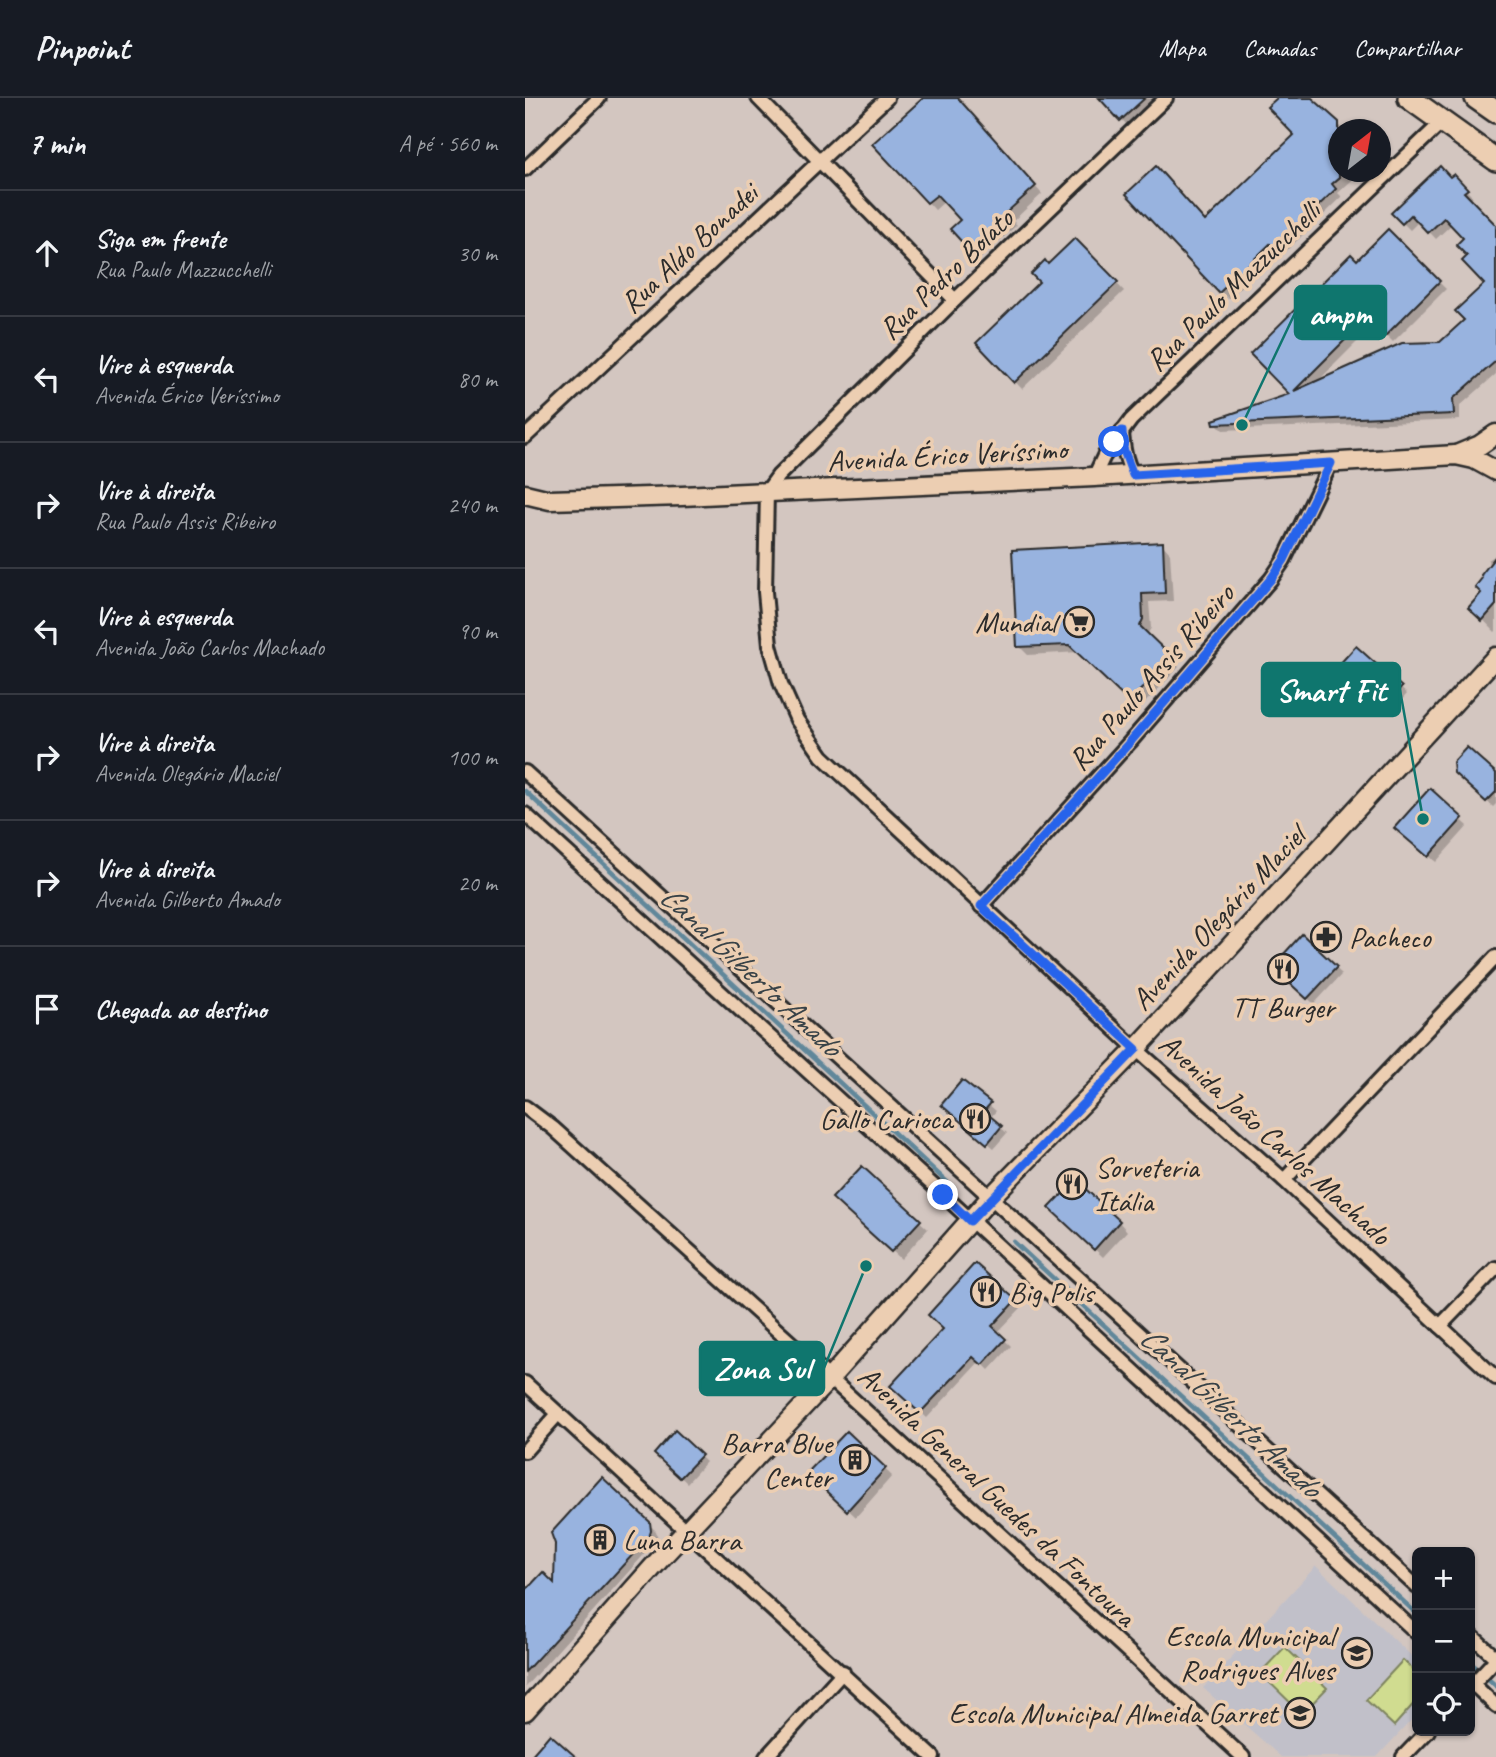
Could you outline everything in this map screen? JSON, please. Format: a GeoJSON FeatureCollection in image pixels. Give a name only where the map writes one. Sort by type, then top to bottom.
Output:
{"type":"FeatureCollection","features":[{"type":"Feature","properties":{"kind":"highway"},"geometry":{"type":"LineString","coordinates":[[1409,98],[1496,160]]}},
{"type":"Feature","properties":{"kind":"highway"},"geometry":{"type":"LineString","coordinates":[[1476,98],[1496,112]]}},
{"type":"Feature","properties":{"kind":"main road"},"geometry":{"type":"LineString","coordinates":[[1455,456],[1480,445],[1496,434]]}},
{"type":"Feature","properties":{"kind":"main road","name":"Avenida Érico Veríssimo"},"geometry":{"type":"LineString","coordinates":[[525,494],[550,500],[1094,477],[1455,456]]}},
{"type":"Feature","properties":{"kind":"main road"},"geometry":{"type":"LineString","coordinates":[[1455,456],[1474,459],[1496,471]]}},
{"type":"Feature","properties":{"kind":"main road","name":"Avenida Olegário Maciel"},"geometry":{"type":"LineString","coordinates":[[525,1711],[830,1378],[991,1197],[1136,1049],[1496,657]]}},
{"type":"Feature","properties":{"kind":"street"},"geometry":{"type":"LineString","coordinates":[[525,169],[599,98]]}},
{"type":"Feature","properties":{"kind":"street"},"geometry":{"type":"LineString","coordinates":[[758,98],[955,300]]}},
{"type":"Feature","properties":{"kind":"street","name":"Rua Aldo Bonadei"},"geometry":{"type":"LineString","coordinates":[[525,437],[887,98]]}},
{"type":"Feature","properties":{"kind":"street","name":"Rua Pedro Bolato"},"geometry":{"type":"LineString","coordinates":[[767,491],[955,300],[1166,98]]}},
{"type":"Feature","properties":{"kind":"street","name":"Rua Paulo Mazzucchelli"},"geometry":{"type":"LineString","coordinates":[[1094,477],[1104,456],[1131,420],[1442,122]]}},
{"type":"Feature","properties":{"kind":"street"},"geometry":{"type":"LineString","coordinates":[[1122,431],[1123,448],[1133,475]]}},
{"type":"Feature","properties":{"kind":"street","name":"Rua Paulo Assis Ribeiro"},"geometry":{"type":"LineString","coordinates":[[981,906],[1130,742],[1271,579],[1284,560],[1331,463]]}},
{"type":"Feature","properties":{"kind":"street","name":"Avenida João Carlos Machado"},"geometry":{"type":"LineString","coordinates":[[767,491],[765,592],[770,645],[781,684],[797,720],[822,756],[1136,1049],[1284,1180],[1496,1377]]}},
{"type":"Feature","properties":{"kind":"street"},"geometry":{"type":"LineString","coordinates":[[525,772],[1412,1582]]}},
{"type":"Feature","properties":{"kind":"street"},"geometry":{"type":"LineString","coordinates":[[525,814],[1412,1628]]}},
{"type":"Feature","properties":{"kind":"street"},"geometry":{"type":"LineString","coordinates":[[1284,1180],[1496,957]]}},
{"type":"Feature","properties":{"kind":"street","name":"Avenida General Guedes da Fontoura"},"geometry":{"type":"LineString","coordinates":[[525,1107],[553,1128],[830,1378],[1243,1757]]}},
{"type":"Feature","properties":{"kind":"street"},"geometry":{"type":"LineString","coordinates":[[1440,1326],[1496,1268]]}},
{"type":"Feature","properties":{"kind":"street"},"geometry":{"type":"LineString","coordinates":[[525,1383],[933,1757]]}},
{"type":"Feature","properties":{"kind":"street"},"geometry":{"type":"LineString","coordinates":[[525,1451],[558,1414]]}},
{"type":"Feature","properties":{"kind":"street"},"geometry":{"type":"LineString","coordinates":[[1475,1640],[1494,1661],[1475,1680]]}},
{"type":"Feature","properties":{"kind":"street"},"geometry":{"type":"LineString","coordinates":[[766,1757],[843,1672]]}},
{"type":"Feature","properties":{"kind":"street"},"geometry":{"type":"LineString","coordinates":[[1475,1684],[1496,1706]]}},
{"type":"Feature","properties":{"kind":"street"},"geometry":{"type":"LineString","coordinates":[[1403,1757],[1423,1736]]}},
{"type":"Feature","properties":{"kind":"shaded area"},"geometry":{"type":"Polygon","coordinates":[[[1316,1566],[1412,1656],[1412,1719],[1377,1757],[1281,1757],[1203,1688],[1316,1566]]]}},
{"type":"Feature","properties":{"kind":"green space"},"geometry":{"type":"Polygon","coordinates":[[[1285,1647],[1327,1688],[1302,1714],[1260,1673],[1285,1647]]]}},
{"type":"Feature","properties":{"kind":"green space"},"geometry":{"type":"Polygon","coordinates":[[[1403,1660],[1412,1668],[1412,1706],[1394,1726],[1366,1700],[1403,1660]]]}},
{"type":"Feature","properties":{"kind":"building"},"geometry":{"type":"Polygon","coordinates":[[[923,98],[958,98],[1036,186],[1007,212],[1011,217],[972,253],[950,229],[960,220],[937,195],[927,203],[872,144],[923,98]]]}},
{"type":"Feature","properties":{"kind":"building"},"geometry":{"type":"Polygon","coordinates":[[[1099,98],[1145,98],[1120,121],[1099,98]]]}},
{"type":"Feature","properties":{"kind":"building"},"geometry":{"type":"Polygon","coordinates":[[[1277,98],[1312,98],[1336,119],[1328,119],[1328,182],[1334,182],[1332,184],[1336,189],[1274,248],[1270,244],[1219,293],[1126,194],[1156,166],[1205,221],[1294,135],[1267,107],[1277,98]]]}},
{"type":"Feature","properties":{"kind":"building"},"geometry":{"type":"Polygon","coordinates":[[[1440,166],[1450,177],[1454,174],[1468,189],[1464,192],[1496,225],[1496,361],[1453,399],[1454,414],[1214,424],[1213,420],[1289,394],[1250,354],[1351,254],[1357,260],[1388,229],[1440,281],[1385,336],[1367,318],[1294,391],[1402,343],[1440,342],[1464,320],[1455,311],[1484,284],[1462,261],[1467,256],[1456,245],[1463,238],[1444,218],[1428,233],[1411,215],[1402,224],[1391,213],[1440,166]]]}},
{"type":"Feature","properties":{"kind":"building"},"geometry":{"type":"Polygon","coordinates":[[[1075,238],[1118,282],[1014,383],[976,343],[1039,282],[1031,274],[1045,260],[1048,264],[1075,238]]]}},
{"type":"Feature","properties":{"kind":"building","name":"Mundial"},"geometry":{"type":"Polygon","coordinates":[[[1163,542],[1165,593],[1142,594],[1143,619],[1140,626],[1172,657],[1129,702],[1069,645],[1017,647],[1012,550],[1163,542]]]}},
{"type":"Feature","properties":{"kind":"building"},"geometry":{"type":"Polygon","coordinates":[[[1496,556],[1496,605],[1482,621],[1468,608],[1481,593],[1475,587],[1496,556]]]}},
{"type":"Feature","properties":{"kind":"building"},"geometry":{"type":"Polygon","coordinates":[[[1356,646],[1402,687],[1383,709],[1337,667],[1356,646]]]}},
{"type":"Feature","properties":{"kind":"building"},"geometry":{"type":"Polygon","coordinates":[[[1467,747],[1496,773],[1496,792],[1486,802],[1454,773],[1453,762],[1467,747]]]}},
{"type":"Feature","properties":{"kind":"building"},"geometry":{"type":"Polygon","coordinates":[[[1430,788],[1463,818],[1428,857],[1394,828],[1430,788]]]}},
{"type":"Feature","properties":{"kind":"building"},"geometry":{"type":"Polygon","coordinates":[[[1302,934],[1337,967],[1307,999],[1272,967],[1302,934]]]}},
{"type":"Feature","properties":{"kind":"building","name":"Gallo Carioca"},"geometry":{"type":"Polygon","coordinates":[[[962,1080],[991,1103],[984,1111],[1002,1126],[987,1144],[941,1105],[962,1080]]]}},
{"type":"Feature","properties":{"kind":"building"},"geometry":{"type":"Polygon","coordinates":[[[862,1166],[921,1220],[891,1252],[832,1198],[862,1166]]]}},
{"type":"Feature","properties":{"kind":"building"},"geometry":{"type":"Polygon","coordinates":[[[1076,1180],[1120,1221],[1094,1250],[1049,1208],[1076,1180]]]}},
{"type":"Feature","properties":{"kind":"building"},"geometry":{"type":"Polygon","coordinates":[[[975,1263],[1016,1300],[992,1326],[1006,1339],[982,1365],[973,1357],[920,1413],[890,1386],[943,1329],[928,1315],[975,1263]]]}},
{"type":"Feature","properties":{"kind":"building"},"geometry":{"type":"Polygon","coordinates":[[[675,1430],[702,1455],[680,1478],[654,1454],[675,1430]]]}},
{"type":"Feature","properties":{"kind":"building"},"geometry":{"type":"Polygon","coordinates":[[[847,1431],[886,1468],[847,1511],[807,1473],[847,1431]]]}},
{"type":"Feature","properties":{"kind":"building","name":"Luna Barra"},"geometry":{"type":"Polygon","coordinates":[[[602,1477],[650,1522],[649,1537],[525,1672],[525,1591],[543,1572],[554,1583],[555,1544],[551,1533],[602,1477]]]}},
{"type":"Feature","properties":{"kind":"building"},"geometry":{"type":"Polygon","coordinates":[[[550,1734],[576,1757],[530,1757],[550,1734]]]}},
{"type":"Feature","properties":{"kind":"waterway","name":"Canal Gilberto Amado"},"geometry":{"type":"LineString","coordinates":[[525,791],[947,1182]]}},
{"type":"Feature","properties":{"kind":"waterway","name":"Canal Gilberto Amado"},"geometry":{"type":"LineString","coordinates":[[1014,1242],[1413,1610]]}},
{"type":"Feature","properties":{"kind":"waterway","name":"Canal Gilberto Amado"},"geometry":{"type":"LineString","coordinates":[[1475,1667],[1496,1686]]}},
{"type":"Feature","properties":{"kind":"place","name":"ampm"},"geometry":{"type":"Point","coordinates":[1242,425]}},
{"type":"Feature","properties":{"kind":"place","name":"Mundial"},"geometry":{"type":"Point","coordinates":[1079,622]}},
{"type":"Feature","properties":{"kind":"place","name":"Smart Fit"},"geometry":{"type":"Point","coordinates":[1423,819]}},
{"type":"Feature","properties":{"kind":"place","name":"Pacheco"},"geometry":{"type":"Point","coordinates":[1326,937]}},
{"type":"Feature","properties":{"kind":"place","name":"TT Burger"},"geometry":{"type":"Point","coordinates":[1283,969]}},
{"type":"Feature","properties":{"kind":"place","name":"Gallo Carioca"},"geometry":{"type":"Point","coordinates":[975,1119]}},
{"type":"Feature","properties":{"kind":"place","name":"Sorveteria Itália"},"geometry":{"type":"Point","coordinates":[1072,1184]}},
{"type":"Feature","properties":{"kind":"place","name":"Zona Sul"},"geometry":{"type":"Point","coordinates":[866,1266]}},
{"type":"Feature","properties":{"kind":"place","name":"Big Polis"},"geometry":{"type":"Point","coordinates":[986,1292]}},
{"type":"Feature","properties":{"kind":"place","name":"Barra Blue Center"},"geometry":{"type":"Point","coordinates":[855,1460]}},
{"type":"Feature","properties":{"kind":"place","name":"Luna Barra"},"geometry":{"type":"Point","coordinates":[600,1540]}},
{"type":"Feature","properties":{"kind":"place","name":"Escola Municipal Rodrigues Alves"},"geometry":{"type":"Point","coordinates":[1357,1653]}},
{"type":"Feature","properties":{"kind":"place","name":"Escola Municipal Almeida Garret"},"geometry":{"type":"Point","coordinates":[1300,1713]}},
{"type":"Feature","properties":{"kind":"route"},"geometry":{"type":"LineString","coordinates":[[943,1195],[970,1221],[1136,1049],[981,906],[1130,742],[1271,579],[1284,560],[1331,463],[1133,475],[1123,448],[1122,431],[1114,442]]}}]}
